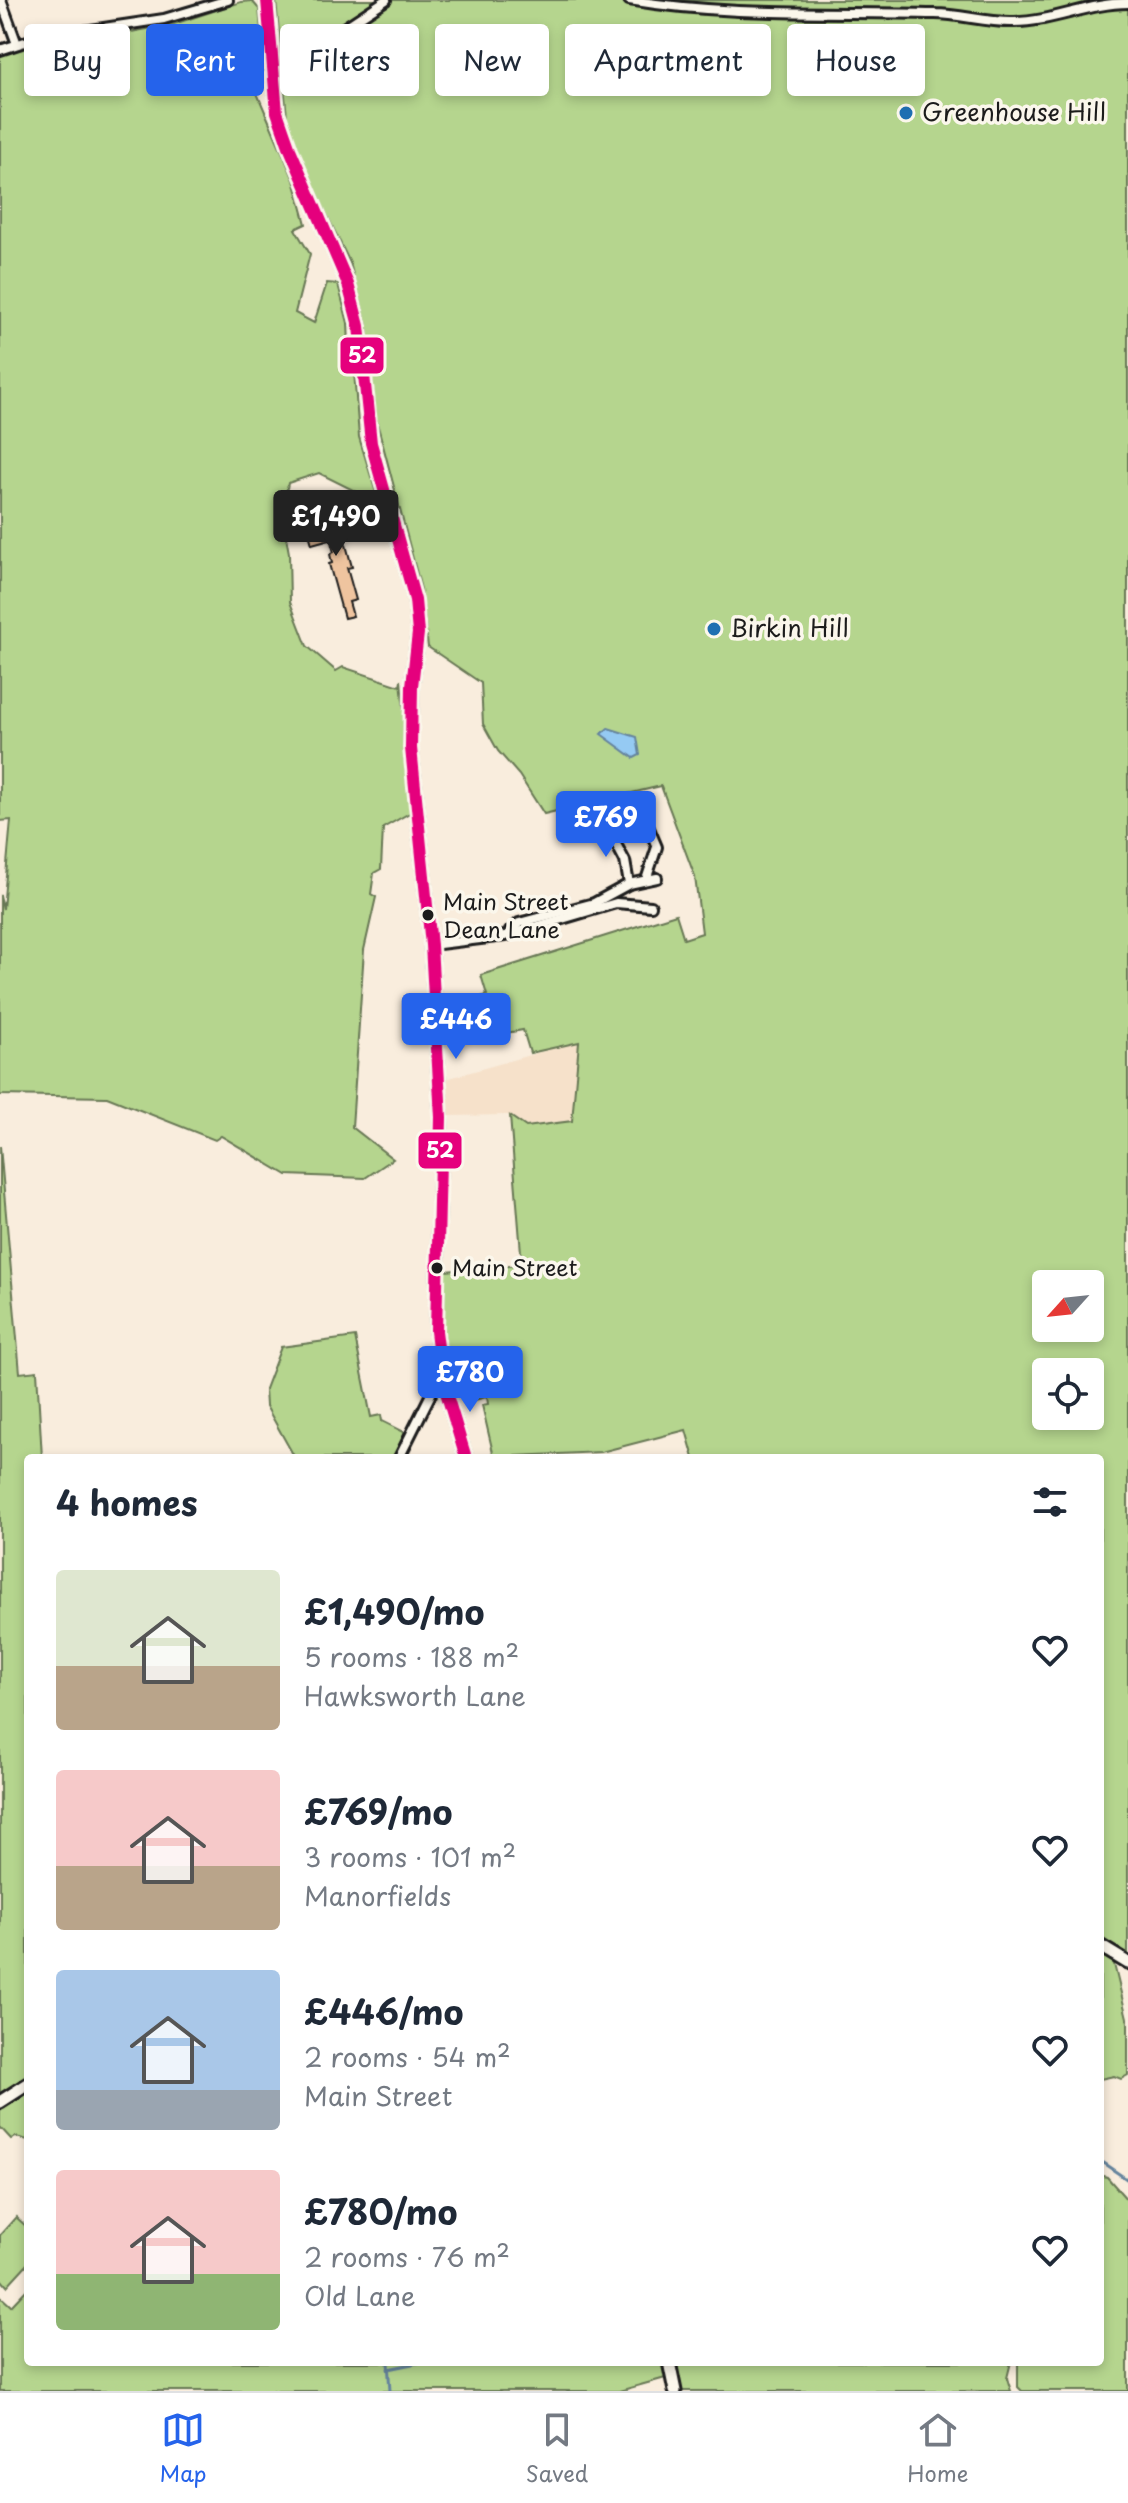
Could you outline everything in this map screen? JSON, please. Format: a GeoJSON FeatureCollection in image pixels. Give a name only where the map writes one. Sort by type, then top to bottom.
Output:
{"type":"FeatureCollection","features":[{"type":"Feature","properties":{"kind":"street"},"geometry":{"type":"LineString","coordinates":[[1,0],[17,44]]}},
{"type":"Feature","properties":{"kind":"street"},"geometry":{"type":"LineString","coordinates":[[0,50],[17,44],[164,19],[228,0]]}},
{"type":"Feature","properties":{"kind":"street"},"geometry":{"type":"LineString","coordinates":[[267,0],[277,112],[348,284],[359,326],[371,443],[415,600],[418,633],[412,686],[411,748],[431,945],[441,1117],[436,1331],[442,1379],[465,1454]]}},
{"type":"Feature","properties":{"kind":"street"},"geometry":{"type":"LineString","coordinates":[[271,69],[289,64],[386,0]]}},
{"type":"Feature","properties":{"kind":"street"},"geometry":{"type":"LineString","coordinates":[[629,0],[809,15],[938,14],[1011,23],[1047,20],[1110,3],[1128,3]]}},
{"type":"Feature","properties":{"kind":"street"},"geometry":{"type":"LineString","coordinates":[[640,807],[657,847],[646,880]]}},
{"type":"Feature","properties":{"kind":"street"},"geometry":{"type":"LineString","coordinates":[[607,827],[625,861],[629,884]]}},
{"type":"Feature","properties":{"kind":"street"},"geometry":{"type":"LineString","coordinates":[[505,936],[519,923],[594,903],[629,884],[657,878]]}},
{"type":"Feature","properties":{"kind":"street"},"geometry":{"type":"LineString","coordinates":[[431,945],[505,936],[616,903],[651,906]]}},
{"type":"Feature","properties":{"kind":"street"},"geometry":{"type":"LineString","coordinates":[[401,1454],[434,1388],[442,1379]]}},
{"type":"Feature","properties":{"kind":"street"},"geometry":{"type":"LineString","coordinates":[[1104,1948],[1128,1963]]}},
{"type":"Feature","properties":{"kind":"street"},"geometry":{"type":"LineString","coordinates":[[0,2102],[24,2087]]}},
{"type":"Feature","properties":{"kind":"street"},"geometry":{"type":"LineString","coordinates":[[670,2366],[675,2391]]}},
{"type":"Feature","properties":{"kind":"shaded area"},"geometry":{"type":"Polygon","coordinates":[[[579,1041],[572,1121],[526,1127],[508,1115],[447,1116],[446,1079],[579,1041]]]}},
{"type":"Feature","properties":{"kind":"green space"},"geometry":{"type":"Polygon","coordinates":[[[276,0],[1128,0],[1128,1955],[1104,1940],[1104,1454],[693,1454],[686,1430],[601,1452],[493,1454],[482,1405],[488,1404],[487,1397],[470,1401],[467,1391],[452,1391],[443,1326],[445,1271],[522,1265],[510,1116],[526,1127],[572,1121],[579,1042],[530,1053],[523,1030],[478,1038],[469,1001],[487,995],[481,975],[676,914],[684,939],[702,933],[695,877],[661,786],[544,814],[519,775],[498,751],[483,724],[481,683],[428,647],[421,589],[375,415],[367,325],[350,263],[295,148],[285,96],[419,96],[419,24],[280,24],[280,43],[276,0]]]}},
{"type":"Feature","properties":{"kind":"green space"},"geometry":{"type":"Polygon","coordinates":[[[252,1],[259,9],[260,24],[174,24],[252,1]]]}},
{"type":"Feature","properties":{"kind":"green space"},"geometry":{"type":"Polygon","coordinates":[[[146,29],[146,96],[258,96],[294,180],[306,224],[295,229],[310,254],[295,313],[314,323],[327,283],[338,284],[348,323],[359,437],[379,503],[319,473],[288,483],[282,515],[289,553],[290,602],[307,646],[336,671],[343,667],[400,686],[401,680],[413,811],[383,828],[381,869],[374,873],[371,894],[376,897],[364,950],[352,1127],[393,1159],[365,1178],[287,1175],[221,1136],[215,1140],[107,1097],[0,1095],[0,895],[3,909],[11,820],[0,821],[0,55],[24,47],[24,96],[130,96],[130,32],[146,29]]]}},
{"type":"Feature","properties":{"kind":"green space"},"geometry":{"type":"Polygon","coordinates":[[[0,1146],[20,1373],[37,1371],[42,1454],[24,1454],[24,2079],[0,2094],[0,1146]]]}},
{"type":"Feature","properties":{"kind":"green space"},"geometry":{"type":"Polygon","coordinates":[[[355,1337],[371,1417],[381,1415],[382,1421],[408,1434],[398,1454],[293,1454],[266,1406],[265,1389],[281,1347],[355,1337]]]}},
{"type":"Feature","properties":{"kind":"green space"},"geometry":{"type":"Polygon","coordinates":[[[1104,1954],[1113,1960],[1128,2022],[1128,2075],[1121,2079],[1114,2076],[1104,2078],[1104,1954]]]}},
{"type":"Feature","properties":{"kind":"green space"},"geometry":{"type":"Polygon","coordinates":[[[24,2096],[24,2139],[11,2139],[0,2127],[0,2111],[24,2096]]]}},
{"type":"Feature","properties":{"kind":"green space"},"geometry":{"type":"Polygon","coordinates":[[[1104,2176],[1107,2177],[1128,2201],[1128,2391],[1022,2391],[1018,2387],[1018,2366],[1104,2366],[1104,2176]]]}},
{"type":"Feature","properties":{"kind":"green space"},"geometry":{"type":"Polygon","coordinates":[[[16,2217],[24,2224],[24,2267],[7,2286],[0,2278],[0,2235],[16,2217]]]}},
{"type":"Feature","properties":{"kind":"green space"},"geometry":{"type":"Polygon","coordinates":[[[24,2292],[24,2366],[666,2366],[669,2377],[619,2391],[0,2391],[0,2296],[11,2306],[24,2292]]]}},
{"type":"Feature","properties":{"kind":"green space"},"geometry":{"type":"Polygon","coordinates":[[[675,2366],[1010,2366],[1007,2378],[1011,2391],[680,2391],[675,2366]]]}},
{"type":"Feature","properties":{"kind":"water"},"geometry":{"type":"Polygon","coordinates":[[[608,728],[637,737],[640,755],[634,758],[601,734],[608,728]]]}},
{"type":"Feature","properties":{"kind":"building"},"geometry":{"type":"Polygon","coordinates":[[[338,515],[352,567],[347,568],[356,600],[349,602],[353,616],[344,618],[329,564],[332,563],[330,554],[334,552],[330,539],[312,544],[306,523],[338,515]]]}},
{"type":"Feature","properties":{"kind":"waterway"},"geometry":{"type":"LineString","coordinates":[[1104,2164],[1128,2180]]}},
{"type":"Feature","properties":{"kind":"waterway"},"geometry":{"type":"LineString","coordinates":[[388,2366],[390,2391]]}},
{"type":"Feature","properties":{"kind":"waterway"},"geometry":{"type":"LineString","coordinates":[[388,2369],[403,2366]]}},
{"type":"Feature","properties":{"kind":"transit line","name":"52"},"geometry":{"type":"LineString","coordinates":[[267,0],[277,112],[348,284],[359,326],[371,443],[415,600],[418,633],[412,686],[411,748],[431,945],[441,1117],[436,1331],[442,1379],[465,1454]]}},
{"type":"Feature","properties":{"kind":"place","name":"Greenhouse Hill"},"geometry":{"type":"Point","coordinates":[906,113]}},
{"type":"Feature","properties":{"kind":"place","name":"Birkin Hill"},"geometry":{"type":"Point","coordinates":[714,629]}},
{"type":"Feature","properties":{"kind":"place","name":"Main Street Dean Lane"},"geometry":{"type":"Point","coordinates":[428,915]}},
{"type":"Feature","properties":{"kind":"place","name":"Main Street"},"geometry":{"type":"Point","coordinates":[437,1268]}}]}
